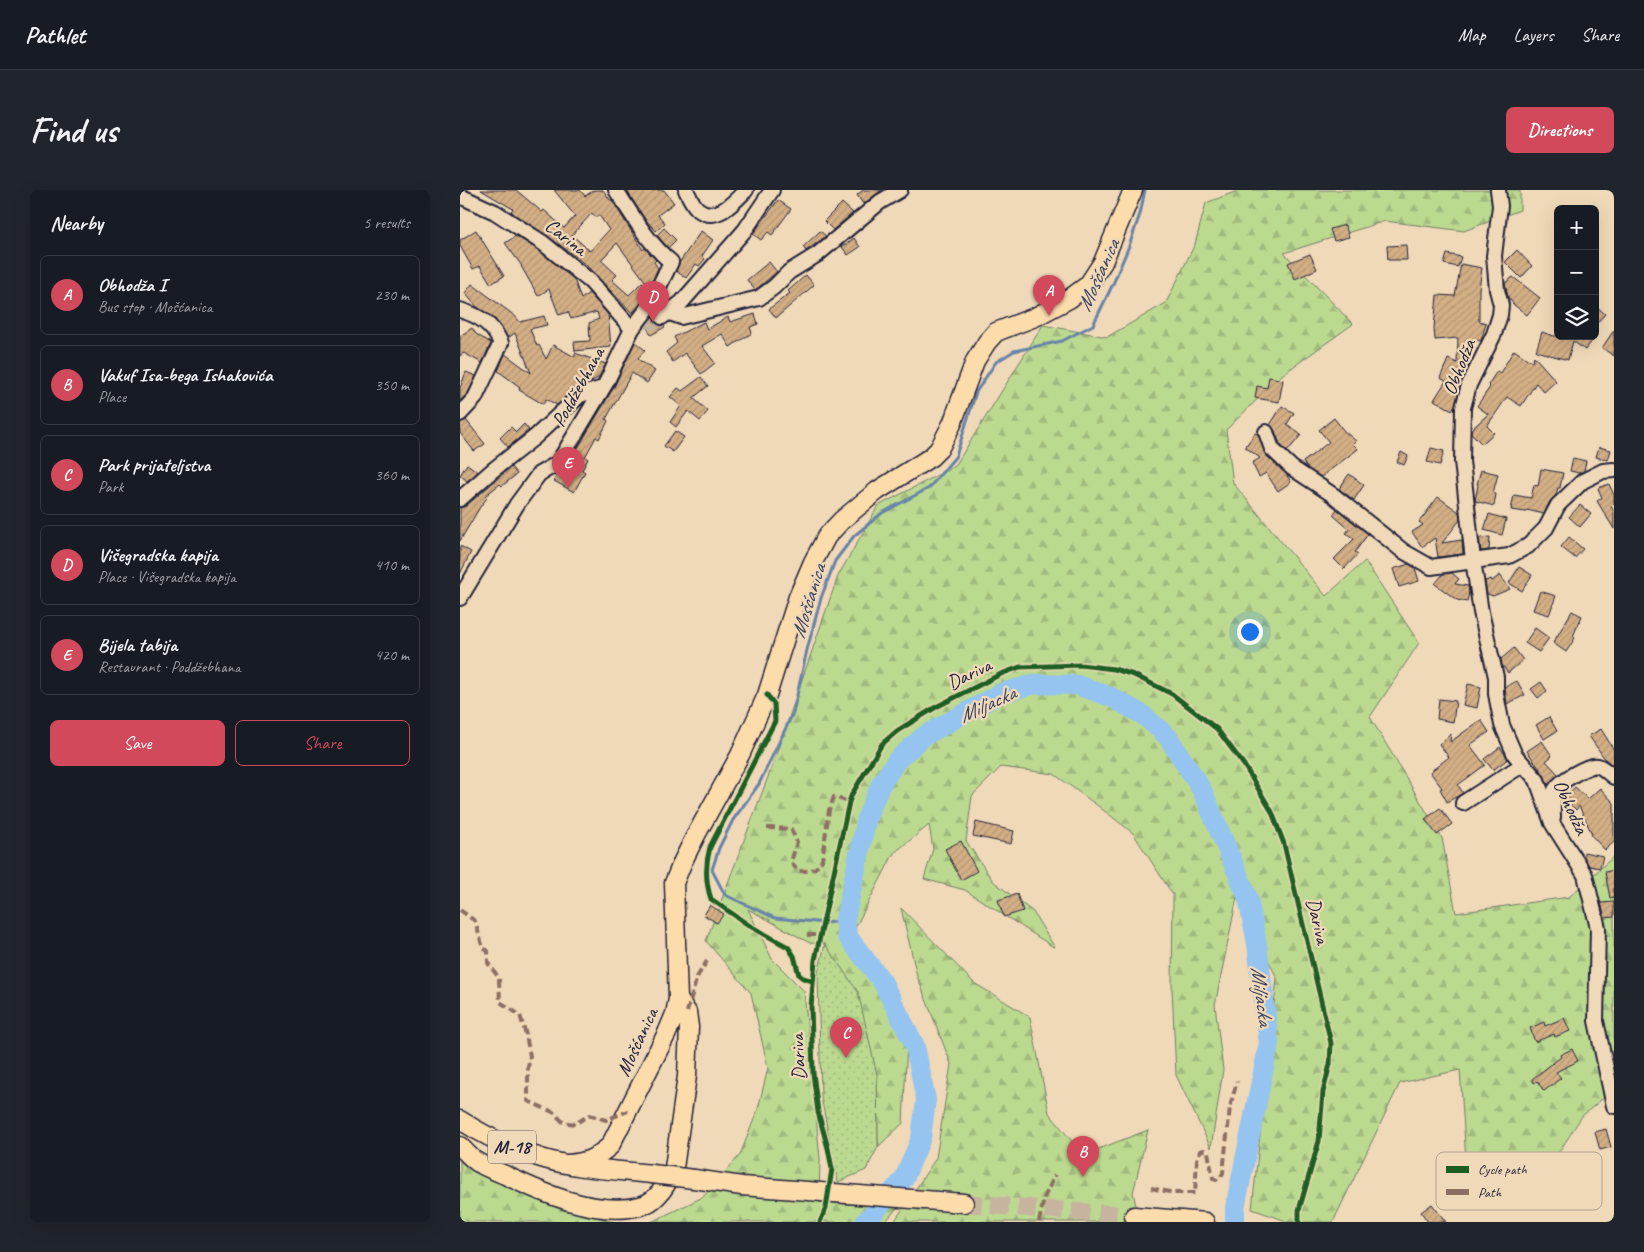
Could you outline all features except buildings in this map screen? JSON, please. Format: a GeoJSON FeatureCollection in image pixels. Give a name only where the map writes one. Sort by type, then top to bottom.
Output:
{"type":"FeatureCollection","features":[{"type":"Feature","properties":{"kind":"main road","name":"Mošćanica"},"geometry":{"type":"LineString","coordinates":[[568,1164],[586,1162],[595,1158],[610,1146],[667,1034],[675,1014],[678,999],[674,883],[687,852],[740,755],[767,696],[798,597],[827,536],[842,520],[877,491],[931,457],[939,449],[952,424],[976,361],[987,342],[996,332],[1035,317],[1069,299],[1088,285],[1103,262],[1133,190]]}},
{"type":"Feature","properties":{"kind":"main road"},"geometry":{"type":"LineString","coordinates":[[460,1146],[476,1161],[554,1196],[593,1207],[618,1209],[641,1206],[658,1194],[668,1182],[674,1168],[687,1076],[689,1027],[687,1012],[678,999]]}},
{"type":"Feature","properties":{"kind":"main road","name":"M-18"},"geometry":{"type":"LineString","coordinates":[[460,1120],[486,1137],[541,1158],[568,1164],[742,1186],[964,1203]]}},
{"type":"Feature","properties":{"kind":"main road"},"geometry":{"type":"LineString","coordinates":[[610,1146],[621,1162],[644,1173]]}},
{"type":"Feature","properties":{"kind":"main road"},"geometry":{"type":"LineString","coordinates":[[1134,1216],[1205,1222]]}},
{"type":"Feature","properties":{"kind":"street","name":"Poddžebhana"},"geometry":{"type":"LineString","coordinates":[[460,598],[517,504],[538,474],[558,463],[639,327],[671,262],[661,253],[635,219],[616,190]]}},
{"type":"Feature","properties":{"kind":"street"},"geometry":{"type":"LineString","coordinates":[[686,190],[699,210],[708,213],[722,212],[732,205],[746,190]]}},
{"type":"Feature","properties":{"kind":"street"},"geometry":{"type":"LineString","coordinates":[[772,190],[745,230],[681,303],[664,315],[681,317],[758,298],[774,287],[789,272],[818,254],[880,202],[900,190]]}},
{"type":"Feature","properties":{"kind":"street","name":"Obhodža"},"geometry":{"type":"LineString","coordinates":[[1498,190],[1500,206],[1494,256],[1497,290],[1501,305],[1500,315],[1494,334],[1469,384],[1463,408],[1462,461],[1473,560],[1481,612],[1496,676],[1496,694],[1502,725],[1515,755],[1537,780],[1552,823],[1585,875],[1598,928],[1596,1021],[1614,1106]]}},
{"type":"Feature","properties":{"kind":"street","name":"Carina"},"geometry":{"type":"LineString","coordinates":[[460,196],[495,212],[543,243],[591,282],[639,327]]}},
{"type":"Feature","properties":{"kind":"street"},"geometry":{"type":"LineString","coordinates":[[460,310],[480,318],[495,331],[501,343],[476,398],[460,414]]}},
{"type":"Feature","properties":{"kind":"street"},"geometry":{"type":"LineString","coordinates":[[460,499],[535,437],[580,395],[603,388]]}},
{"type":"Feature","properties":{"kind":"street"},"geometry":{"type":"LineString","coordinates":[[1266,432],[1272,449],[1292,468],[1333,495],[1416,560],[1431,567],[1508,556],[1528,546],[1546,528],[1558,505],[1583,480],[1603,471],[1614,470]]}},
{"type":"Feature","properties":{"kind":"street"},"geometry":{"type":"LineString","coordinates":[[1463,803],[1522,765]]}},
{"type":"Feature","properties":{"kind":"street"},"geometry":{"type":"LineString","coordinates":[[1552,823],[1555,791],[1564,780],[1592,765],[1598,766],[1614,777]]}},
{"type":"Feature","properties":{"kind":"green space"},"geometry":{"type":"Polygon","coordinates":[[[1240,190],[1520,190],[1520,210],[1464,231],[1385,221],[1284,253],[1353,324],[1283,374],[1226,430],[1233,483],[1326,596],[1365,561],[1419,643],[1370,717],[1442,838],[1456,913],[1569,897],[1614,856],[1614,1089],[1582,1116],[1559,1152],[1465,1152],[1460,1070],[1400,1083],[1333,1222],[1289,1222],[1252,1209],[1277,978],[1237,897],[1215,1005],[1223,1070],[1211,1148],[1176,1075],[1172,988],[1173,895],[1133,833],[1098,806],[1054,774],[1001,767],[972,796],[966,841],[993,881],[1033,912],[1055,948],[965,890],[924,879],[933,849],[929,825],[894,853],[852,934],[907,1043],[903,1123],[878,1147],[877,1075],[825,944],[810,943],[748,909],[772,959],[804,991],[820,1159],[819,1202],[897,1208],[885,1222],[651,1222],[703,1197],[740,1155],[758,1109],[768,1068],[751,993],[706,941],[771,769],[838,576],[878,506],[955,466],[1043,325],[1107,337],[1166,303],[1195,244],[1206,203],[1240,190]]]}},
{"type":"Feature","properties":{"kind":"green space"},"geometry":{"type":"Polygon","coordinates":[[[901,908],[974,983],[1030,1017],[1049,1113],[1083,1155],[1148,1130],[1133,1193],[1140,1222],[894,1222],[936,1158],[951,1064],[917,976],[901,908]]]}},
{"type":"Feature","properties":{"kind":"green space"},"geometry":{"type":"Polygon","coordinates":[[[825,944],[858,992],[877,1075],[878,1147],[866,1170],[838,1182],[821,1097],[818,973],[825,944]]]}},
{"type":"Feature","properties":{"kind":"green space"},"geometry":{"type":"Polygon","coordinates":[[[460,1157],[504,1185],[558,1208],[615,1222],[460,1222],[460,1157]]]}},
{"type":"Feature","properties":{"kind":"waterway","name":"Mošćanica"},"geometry":{"type":"LineString","coordinates":[[845,920],[826,923],[775,918],[725,895],[712,870],[719,848],[733,820],[759,784],[793,713],[821,598],[835,561],[854,536],[882,513],[929,488],[956,456],[976,392],[996,362],[1014,351],[1062,341],[1093,325],[1129,246],[1140,214],[1145,190]]}},
{"type":"Feature","properties":{"kind":"waterway","name":"Miljacka"},"geometry":{"type":"LineString","coordinates":[[865,1222],[904,1179],[921,1138],[926,1100],[915,1046],[882,981],[847,936],[845,920],[867,817],[880,786],[897,760],[924,736],[1001,693],[1035,684],[1077,685],[1111,697],[1143,715],[1168,737],[1202,790],[1248,898],[1257,944],[1269,1043],[1235,1208],[1235,1222]]}},
{"type":"Feature","properties":{"kind":"tunnel"},"geometry":{"type":"LineString","coordinates":[[646,326],[660,318]]}},
{"type":"Feature","properties":{"kind":"tunnel"},"geometry":{"type":"LineString","coordinates":[[964,1203],[1134,1216]]}},
{"type":"Feature","properties":{"kind":"marked path"},"geometry":{"type":"LineString","coordinates":[[767,828],[791,829],[797,842],[791,862],[798,871],[812,870],[822,860],[829,810],[834,797],[849,802]]}},
{"type":"Feature","properties":{"kind":"marked path"},"geometry":{"type":"LineString","coordinates":[[460,910],[475,921],[483,948],[488,951],[488,963],[499,978],[500,1002],[520,1015],[530,1056],[528,1067],[528,1101],[553,1112],[563,1122],[575,1124],[589,1115],[606,1120],[628,1111]]}},
{"type":"Feature","properties":{"kind":"marked path"},"geometry":{"type":"LineString","coordinates":[[807,935],[820,935]]}},
{"type":"Feature","properties":{"kind":"marked path"},"geometry":{"type":"LineString","coordinates":[[687,1012],[697,977],[707,961]]}},
{"type":"Feature","properties":{"kind":"marked path"},"geometry":{"type":"LineString","coordinates":[[1151,1188],[1174,1193],[1195,1193],[1197,1160],[1200,1151],[1204,1150],[1208,1152],[1213,1178],[1216,1180],[1220,1178],[1223,1173],[1230,1107],[1237,1081]]}},
{"type":"Feature","properties":{"kind":"marked path"},"geometry":{"type":"LineString","coordinates":[[1039,1222],[1044,1198],[1055,1175]]}},
{"type":"Feature","properties":{"kind":"cycle path","name":"Dariva"},"geometry":{"type":"LineString","coordinates":[[820,1222],[826,1208],[832,1169],[818,1112],[813,1073],[811,1007],[815,960],[852,794],[882,744],[897,731],[936,707],[1001,674],[1020,667],[1080,665],[1114,669],[1134,675],[1172,694],[1217,729],[1244,765],[1272,812],[1284,844],[1331,1043],[1330,1064],[1323,1092],[1319,1141],[1299,1210],[1299,1222]]}},
{"type":"Feature","properties":{"kind":"cycle path"},"geometry":{"type":"LineString","coordinates":[[767,695],[774,704],[775,721],[710,847],[707,860],[708,886],[711,899],[750,926],[788,947],[794,956],[799,975],[813,981]]}},
{"type":"Feature","properties":{"kind":"place","name":"Obhodža I"},"geometry":{"type":"Point","coordinates":[1049,316]}},
{"type":"Feature","properties":{"kind":"place","name":"Višegradska kapija"},"geometry":{"type":"Point","coordinates":[653,322]}},
{"type":"Feature","properties":{"kind":"place","name":"Bijela tabija"},"geometry":{"type":"Point","coordinates":[568,488]}},
{"type":"Feature","properties":{"kind":"place","name":"Park prijateljstva"},"geometry":{"type":"Point","coordinates":[846,1058]}},
{"type":"Feature","properties":{"kind":"place","name":"Vakuf Isa-bega Ishakovića"},"geometry":{"type":"Point","coordinates":[1083,1177]}}]}
